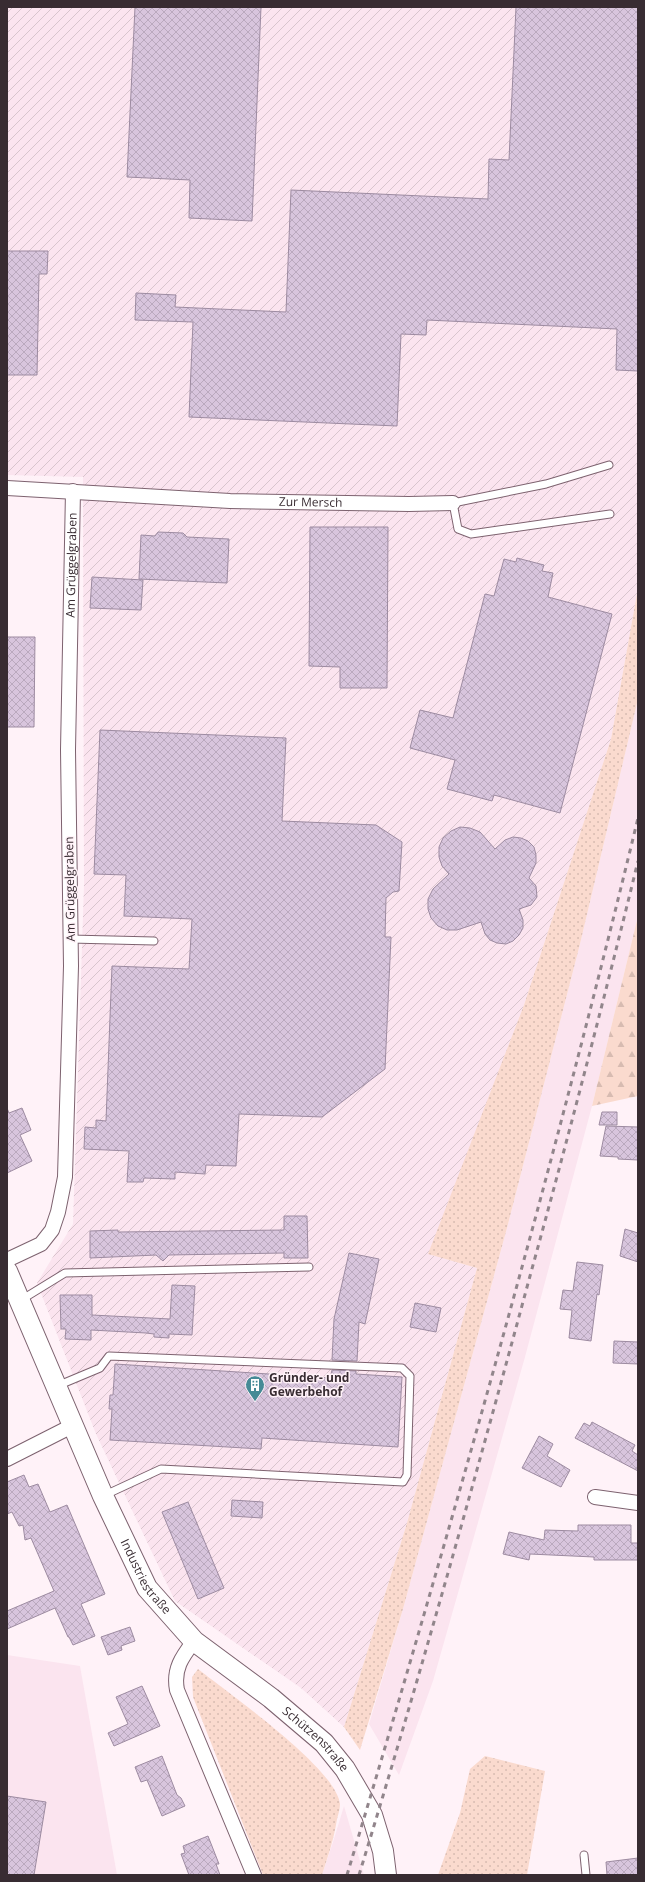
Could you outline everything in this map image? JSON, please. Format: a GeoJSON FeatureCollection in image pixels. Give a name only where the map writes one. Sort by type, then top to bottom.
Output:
{"type":"FeatureCollection","features":[{"type":"Feature","properties":{"kind":"main road","name":"Industriestraße"},"geometry":{"type":"LineString","coordinates":[[7,1271],[102,1496],[147,1588],[194,1641]]}},
{"type":"Feature","properties":{"kind":"main road","name":"Schützenstraße"},"geometry":{"type":"LineString","coordinates":[[194,1641],[284,1707],[328,1748],[345,1769],[372,1815],[383,1851],[386,1875]]}},
{"type":"Feature","properties":{"kind":"street","name":"Zur Mersch"},"geometry":{"type":"LineString","coordinates":[[7,488],[230,501],[410,504],[452,503]]}},
{"type":"Feature","properties":{"kind":"street","name":"Am Grüggelgraben"},"geometry":{"type":"LineString","coordinates":[[7,1260],[41,1244],[52,1230],[65,1177],[70,939],[68,750],[73,491]]}},
{"type":"Feature","properties":{"kind":"street"},"geometry":{"type":"LineString","coordinates":[[7,1459],[72,1426]]}},
{"type":"Feature","properties":{"kind":"street"},"geometry":{"type":"LineString","coordinates":[[595,1497],[638,1502]]}},
{"type":"Feature","properties":{"kind":"street"},"geometry":{"type":"LineString","coordinates":[[194,1641],[180,1660],[176,1669],[175,1680],[177,1690],[254,1875]]}},
{"type":"Feature","properties":{"kind":"lane","name":"Zur Mersch"},"geometry":{"type":"LineString","coordinates":[[452,503],[546,484],[609,465]]}},
{"type":"Feature","properties":{"kind":"lane"},"geometry":{"type":"LineString","coordinates":[[452,503],[458,529],[471,534],[610,514]]}},
{"type":"Feature","properties":{"kind":"lane"},"geometry":{"type":"LineString","coordinates":[[70,939],[154,940]]}},
{"type":"Feature","properties":{"kind":"lane"},"geometry":{"type":"LineString","coordinates":[[20,1301],[65,1273],[309,1267]]}},
{"type":"Feature","properties":{"kind":"lane"},"geometry":{"type":"LineString","coordinates":[[56,1387],[100,1368],[109,1356],[402,1368],[410,1376],[406,1475],[404,1482],[162,1470],[102,1496]]}},
{"type":"Feature","properties":{"kind":"lane"},"geometry":{"type":"LineString","coordinates":[[584,1855],[586,1875]]}},
{"type":"Feature","properties":{"kind":"shaded area"},"geometry":{"type":"Polygon","coordinates":[[[7,7],[638,7],[638,588],[611,739],[524,1005],[429,1254],[477,1268],[407,1523],[344,1727],[301,1688],[175,1601],[96,1434],[37,1283],[73,1224],[84,885],[83,477],[7,475],[7,7]]]}},
{"type":"Feature","properties":{"kind":"shaded area"},"geometry":{"type":"Polygon","coordinates":[[[638,699],[638,916],[592,1106],[525,1357],[433,1681],[399,1775],[369,1724],[403,1609],[507,1228],[580,944],[638,699]]]}},
{"type":"Feature","properties":{"kind":"shaded area"},"geometry":{"type":"Polygon","coordinates":[[[7,1655],[80,1666],[117,1875],[7,1875],[7,1655]]]}},
{"type":"Feature","properties":{"kind":"shaded area"},"geometry":{"type":"Polygon","coordinates":[[[344,1806],[364,1875],[322,1875],[333,1842],[344,1806]]]}},
{"type":"Feature","properties":{"kind":"green space"},"geometry":{"type":"Polygon","coordinates":[[[638,588],[638,699],[580,944],[507,1228],[403,1609],[360,1750],[344,1727],[407,1523],[477,1268],[428,1254],[524,1005],[611,739],[638,588]]]}},
{"type":"Feature","properties":{"kind":"green space"},"geometry":{"type":"Polygon","coordinates":[[[638,916],[638,1096],[592,1106],[638,916]]]}},
{"type":"Feature","properties":{"kind":"green space"},"geometry":{"type":"Polygon","coordinates":[[[198,1669],[279,1732],[320,1771],[334,1789],[340,1804],[340,1808],[333,1840],[322,1875],[263,1875],[193,1697],[192,1677],[198,1669]]]}},
{"type":"Feature","properties":{"kind":"green space"},"geometry":{"type":"Polygon","coordinates":[[[485,1756],[545,1771],[527,1875],[438,1875],[460,1813],[470,1769],[485,1756]]]}},
{"type":"Feature","properties":{"kind":"building"},"geometry":{"type":"Polygon","coordinates":[[[135,7],[261,7],[252,221],[189,218],[190,180],[127,177],[135,7]]]}},
{"type":"Feature","properties":{"kind":"building"},"geometry":{"type":"Polygon","coordinates":[[[516,7],[638,7],[638,371],[616,370],[617,329],[427,320],[426,335],[401,334],[397,426],[189,417],[193,322],[135,320],[136,293],[176,295],[175,307],[286,312],[291,190],[488,199],[489,159],[509,160],[516,7]]]}},
{"type":"Feature","properties":{"kind":"building"},"geometry":{"type":"Polygon","coordinates":[[[7,251],[48,251],[47,274],[39,274],[37,375],[7,375],[7,251]]]}},
{"type":"Feature","properties":{"kind":"building"},"geometry":{"type":"Polygon","coordinates":[[[310,527],[388,527],[387,688],[340,688],[340,667],[309,666],[310,527]]]}},
{"type":"Feature","properties":{"kind":"building"},"geometry":{"type":"Polygon","coordinates":[[[158,532],[183,533],[187,537],[229,539],[227,583],[139,579],[141,535],[155,536],[158,532]]]}},
{"type":"Feature","properties":{"kind":"building"},"geometry":{"type":"Polygon","coordinates":[[[517,558],[544,565],[542,571],[553,573],[548,597],[612,614],[560,813],[494,795],[492,801],[447,789],[455,760],[410,748],[420,710],[453,718],[485,594],[494,596],[504,559],[516,562],[517,558]]]}},
{"type":"Feature","properties":{"kind":"building"},"geometry":{"type":"Polygon","coordinates":[[[92,577],[143,580],[141,610],[90,608],[92,577]]]}},
{"type":"Feature","properties":{"kind":"building"},"geometry":{"type":"Polygon","coordinates":[[[7,637],[35,637],[34,727],[7,727],[7,637]]]}},
{"type":"Feature","properties":{"kind":"building"},"geometry":{"type":"Polygon","coordinates":[[[100,730],[286,738],[282,821],[376,825],[402,842],[399,891],[393,892],[386,898],[385,937],[391,937],[385,1069],[322,1117],[239,1114],[236,1166],[206,1165],[205,1174],[175,1172],[175,1179],[144,1178],[143,1182],[127,1182],[129,1151],[84,1149],[85,1127],[96,1128],[96,1120],[106,1121],[112,966],[189,969],[192,919],[124,916],[126,875],[94,874],[100,730]]]}},
{"type":"Feature","properties":{"kind":"building"},"geometry":{"type":"Polygon","coordinates":[[[460,827],[470,828],[480,832],[495,849],[505,840],[513,837],[528,841],[534,847],[536,863],[529,878],[536,886],[537,897],[531,905],[519,909],[523,920],[523,928],[513,941],[506,944],[497,943],[490,940],[485,934],[481,922],[457,930],[447,930],[438,926],[431,918],[428,909],[428,899],[433,889],[449,874],[442,866],[439,857],[439,847],[443,838],[451,831],[460,827]]]}},
{"type":"Feature","properties":{"kind":"building"},"geometry":{"type":"Polygon","coordinates":[[[7,1108],[9,1113],[22,1108],[31,1130],[20,1135],[32,1161],[7,1173],[7,1108]]]}},
{"type":"Feature","properties":{"kind":"building"},"geometry":{"type":"Polygon","coordinates":[[[602,1112],[617,1112],[617,1125],[599,1125],[602,1112]]]}},
{"type":"Feature","properties":{"kind":"building"},"geometry":{"type":"Polygon","coordinates":[[[606,1126],[638,1127],[638,1160],[600,1156],[606,1126]]]}},
{"type":"Feature","properties":{"kind":"building"},"geometry":{"type":"Polygon","coordinates":[[[284,1216],[307,1216],[308,1258],[284,1258],[284,1253],[169,1255],[163,1261],[156,1255],[90,1258],[90,1231],[284,1230],[284,1216]]]}},
{"type":"Feature","properties":{"kind":"building"},"geometry":{"type":"Polygon","coordinates":[[[625,1229],[638,1233],[638,1262],[620,1256],[625,1229]]]}},
{"type":"Feature","properties":{"kind":"building"},"geometry":{"type":"Polygon","coordinates":[[[349,1253],[379,1259],[365,1324],[359,1322],[357,1361],[332,1360],[334,1319],[349,1253]]]}},
{"type":"Feature","properties":{"kind":"building"},"geometry":{"type":"Polygon","coordinates":[[[577,1262],[603,1265],[599,1295],[597,1294],[591,1341],[569,1338],[572,1310],[560,1309],[563,1290],[573,1291],[577,1262]]]}},
{"type":"Feature","properties":{"kind":"building"},"geometry":{"type":"Polygon","coordinates":[[[172,1285],[195,1286],[192,1335],[169,1334],[169,1338],[154,1337],[154,1334],[146,1333],[91,1330],[91,1340],[65,1339],[66,1329],[61,1329],[60,1295],[92,1295],[92,1315],[170,1319],[172,1285]]]}},
{"type":"Feature","properties":{"kind":"building"},"geometry":{"type":"Polygon","coordinates":[[[415,1303],[441,1308],[436,1332],[410,1327],[415,1303]]]}},
{"type":"Feature","properties":{"kind":"building"},"geometry":{"type":"Polygon","coordinates":[[[614,1341],[638,1342],[638,1364],[613,1363],[614,1341]]]}},
{"type":"Feature","properties":{"kind":"building","name":"Gründer- und Gewerbehof"},"geometry":{"type":"Polygon","coordinates":[[[115,1364],[330,1378],[332,1370],[356,1371],[356,1374],[402,1377],[398,1447],[262,1438],[261,1449],[110,1440],[112,1409],[109,1409],[110,1395],[113,1395],[115,1364]]]}},
{"type":"Feature","properties":{"kind":"building"},"geometry":{"type":"Polygon","coordinates":[[[592,1422],[635,1445],[632,1451],[638,1455],[638,1471],[575,1438],[584,1423],[590,1426],[592,1422]]]}},
{"type":"Feature","properties":{"kind":"building"},"geometry":{"type":"Polygon","coordinates":[[[539,1436],[553,1444],[547,1456],[570,1470],[561,1487],[522,1468],[539,1436]]]}},
{"type":"Feature","properties":{"kind":"building"},"geometry":{"type":"Polygon","coordinates":[[[24,1475],[29,1487],[38,1484],[50,1512],[67,1505],[105,1594],[81,1604],[95,1636],[73,1645],[55,1608],[7,1629],[7,1611],[54,1591],[31,1538],[25,1540],[23,1525],[19,1526],[12,1512],[7,1514],[7,1482],[24,1475]]]}},
{"type":"Feature","properties":{"kind":"building"},"geometry":{"type":"Polygon","coordinates":[[[232,1500],[263,1502],[262,1518],[231,1516],[232,1500]]]}},
{"type":"Feature","properties":{"kind":"building"},"geometry":{"type":"Polygon","coordinates":[[[188,1502],[224,1588],[198,1599],[162,1512],[188,1502]]]}},
{"type":"Feature","properties":{"kind":"building"},"geometry":{"type":"Polygon","coordinates":[[[578,1525],[631,1525],[631,1543],[638,1543],[638,1560],[594,1560],[594,1557],[530,1554],[529,1560],[503,1554],[509,1532],[544,1540],[545,1530],[578,1531],[578,1525]]]}},
{"type":"Feature","properties":{"kind":"building"},"geometry":{"type":"Polygon","coordinates":[[[130,1627],[135,1641],[121,1646],[122,1650],[108,1655],[101,1637],[130,1627]]]}},
{"type":"Feature","properties":{"kind":"building"},"geometry":{"type":"Polygon","coordinates":[[[142,1686],[160,1726],[114,1746],[108,1733],[128,1724],[116,1697],[142,1686]]]}},
{"type":"Feature","properties":{"kind":"building"},"geometry":{"type":"Polygon","coordinates":[[[162,1756],[177,1795],[181,1798],[185,1806],[162,1816],[147,1780],[141,1782],[135,1767],[162,1756]]]}},
{"type":"Feature","properties":{"kind":"building"},"geometry":{"type":"Polygon","coordinates":[[[7,1796],[46,1802],[34,1875],[7,1875],[7,1796]]]}},
{"type":"Feature","properties":{"kind":"building"},"geometry":{"type":"Polygon","coordinates":[[[208,1836],[219,1864],[216,1864],[220,1875],[189,1875],[181,1854],[185,1853],[183,1846],[208,1836]]]}},
{"type":"Feature","properties":{"kind":"building"},"geometry":{"type":"Polygon","coordinates":[[[638,1858],[638,1875],[607,1875],[606,1862],[638,1858]]]}},
{"type":"Feature","properties":{"kind":"railway"},"geometry":{"type":"LineString","coordinates":[[347,1875],[425,1612],[500,1348],[571,1084],[638,818]]}},
{"type":"Feature","properties":{"kind":"railway"},"geometry":{"type":"LineString","coordinates":[[359,1875],[426,1651],[489,1426],[572,1121],[638,861]]}},
{"type":"Feature","properties":{"kind":"place","name":"Gründer- und Gewerbehof"},"geometry":{"type":"Point","coordinates":[255,1402]}}]}
